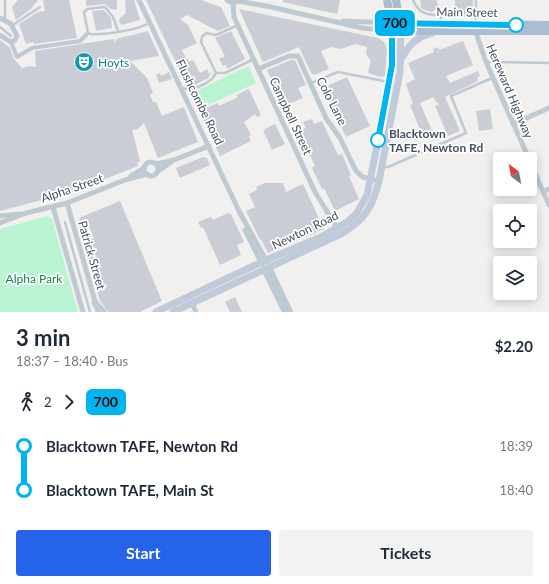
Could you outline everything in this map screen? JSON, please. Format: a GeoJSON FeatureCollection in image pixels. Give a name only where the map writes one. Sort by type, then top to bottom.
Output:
{"type":"FeatureCollection","features":[{"type":"Feature","properties":{"kind":"main road"},"geometry":{"type":"LineString","coordinates":[[387,0],[392,27]]}},
{"type":"Feature","properties":{"kind":"main road"},"geometry":{"type":"LineString","coordinates":[[396,0],[401,22],[401,31]]}},
{"type":"Feature","properties":{"kind":"main road","name":"Main Street"},"geometry":{"type":"LineString","coordinates":[[392,27],[401,22],[442,23],[475,27],[549,31]]}},
{"type":"Feature","properties":{"kind":"main road","name":"Main Street"},"geometry":{"type":"LineString","coordinates":[[392,27],[401,31],[436,32],[475,27],[549,25]]}},
{"type":"Feature","properties":{"kind":"main road","name":"Newton Road"},"geometry":{"type":"LineString","coordinates":[[340,231],[361,208],[367,195],[390,82],[393,56],[392,27]]}},
{"type":"Feature","properties":{"kind":"main road","name":"Newton Road"},"geometry":{"type":"LineString","coordinates":[[156,312],[340,231],[353,227],[365,216],[374,199],[379,182],[400,62],[401,31]]}},
{"type":"Feature","properties":{"kind":"main road"},"geometry":{"type":"LineString","coordinates":[[400,62],[413,42],[423,35],[436,32]]}},
{"type":"Feature","properties":{"kind":"main road"},"geometry":{"type":"LineString","coordinates":[[382,116],[391,118]]}},
{"type":"Feature","properties":{"kind":"main road","name":"Newton Road"},"geometry":{"type":"LineString","coordinates":[[173,312],[265,265]]}},
{"type":"Feature","properties":{"kind":"main road"},"geometry":{"type":"LineString","coordinates":[[95,303],[103,312]]}},
{"type":"Feature","properties":{"kind":"street","name":"Flushcombe Road"},"geometry":{"type":"LineString","coordinates":[[139,0],[209,146],[240,213],[244,226],[290,312]]}},
{"type":"Feature","properties":{"kind":"street","name":"Main Street"},"geometry":{"type":"LineString","coordinates":[[227,0],[263,3],[362,28],[392,27]]}},
{"type":"Feature","properties":{"kind":"street","name":"Campbell Street"},"geometry":{"type":"LineString","coordinates":[[233,1],[233,13],[238,25],[315,192],[340,231]]}},
{"type":"Feature","properties":{"kind":"street"},"geometry":{"type":"LineString","coordinates":[[0,35],[15,40],[17,36],[13,25],[2,19]]}},
{"type":"Feature","properties":{"kind":"street","name":"Main Street"},"geometry":{"type":"LineString","coordinates":[[336,21],[392,27]]}},
{"type":"Feature","properties":{"kind":"street","name":"Hereward Highway"},"geometry":{"type":"LineString","coordinates":[[475,27],[486,62],[526,152]]}},
{"type":"Feature","properties":{"kind":"street"},"geometry":{"type":"LineString","coordinates":[[11,39],[17,57],[32,48],[80,42],[88,33]]}},
{"type":"Feature","properties":{"kind":"street","name":"Colo Lane"},"geometry":{"type":"LineString","coordinates":[[258,69],[289,56],[296,55],[300,59],[326,118],[342,142],[356,171],[360,175],[379,182]]}},
{"type":"Feature","properties":{"kind":"street"},"geometry":{"type":"LineString","coordinates":[[513,124],[549,108]]}},
{"type":"Feature","properties":{"kind":"street"},"geometry":{"type":"LineString","coordinates":[[174,160],[153,175],[147,174],[144,168],[149,163],[156,164],[174,160],[209,146]]}},
{"type":"Feature","properties":{"kind":"street"},"geometry":{"type":"LineString","coordinates":[[156,164],[157,172]]}},
{"type":"Feature","properties":{"kind":"street","name":"Alpha Street"},"geometry":{"type":"LineString","coordinates":[[125,180],[144,168]]}},
{"type":"Feature","properties":{"kind":"street","name":"Alpha Street"},"geometry":{"type":"LineString","coordinates":[[0,223],[67,203],[125,180],[147,174]]}},
{"type":"Feature","properties":{"kind":"street"},"geometry":{"type":"LineString","coordinates":[[537,178],[549,205]]}},
{"type":"Feature","properties":{"kind":"street"},"geometry":{"type":"LineString","coordinates":[[543,192],[549,189]]}},
{"type":"Feature","properties":{"kind":"street","name":"Patrick Street"},"geometry":{"type":"LineString","coordinates":[[67,203],[98,312]]}},
{"type":"Feature","properties":{"kind":"street","name":"Patrick Street"},"geometry":{"type":"LineString","coordinates":[[53,206],[84,312]]}},
{"type":"Feature","properties":{"kind":"street","name":"Alpha Street"},"geometry":{"type":"LineString","coordinates":[[0,216],[26,214]]}},
{"type":"Feature","properties":{"kind":"street","name":"Flushcombe Road"},"geometry":{"type":"LineString","coordinates":[[265,265],[285,312]]}},
{"type":"Feature","properties":{"kind":"street"},"geometry":{"type":"LineString","coordinates":[[192,303],[196,312]]}},
{"type":"Feature","properties":{"kind":"lane"},"geometry":{"type":"LineString","coordinates":[[2,19],[5,0]]}},
{"type":"Feature","properties":{"kind":"lane"},"geometry":{"type":"LineString","coordinates":[[413,0],[416,7],[424,14],[440,15],[442,23]]}},
{"type":"Feature","properties":{"kind":"lane"},"geometry":{"type":"LineString","coordinates":[[475,27],[476,0]]}},
{"type":"Feature","properties":{"kind":"lane"},"geometry":{"type":"LineString","coordinates":[[13,25],[40,7]]}},
{"type":"Feature","properties":{"kind":"lane"},"geometry":{"type":"LineString","coordinates":[[118,30],[113,17],[104,7],[87,9],[84,12],[88,33],[94,35],[145,25],[150,22]]}},
{"type":"Feature","properties":{"kind":"lane"},"geometry":{"type":"LineString","coordinates":[[216,73],[202,42],[202,37],[206,33],[216,35],[238,25]]}},
{"type":"Feature","properties":{"kind":"lane"},"geometry":{"type":"LineString","coordinates":[[0,27],[11,39]]}},
{"type":"Feature","properties":{"kind":"lane"},"geometry":{"type":"LineString","coordinates":[[181,88],[187,90],[192,89],[210,80],[216,73],[225,73],[254,59]]}},
{"type":"Feature","properties":{"kind":"lane"},"geometry":{"type":"LineString","coordinates":[[486,62],[549,63]]}},
{"type":"Feature","properties":{"kind":"lane"},"geometry":{"type":"LineString","coordinates":[[311,83],[338,72],[390,82]]}},
{"type":"Feature","properties":{"kind":"lane"},"geometry":{"type":"LineString","coordinates":[[381,167],[388,167],[466,133],[451,96],[493,78]]}},
{"type":"Feature","properties":{"kind":"lane"},"geometry":{"type":"LineString","coordinates":[[65,222],[90,312]]}},
{"type":"Feature","properties":{"kind":"green space"},"geometry":{"type":"Polygon","coordinates":[[[248,66],[256,83],[204,107],[196,91],[248,66]]]}},
{"type":"Feature","properties":{"kind":"green space","name":"Alpha Park"},"geometry":{"type":"Polygon","coordinates":[[[47,216],[52,219],[78,312],[0,312],[0,229],[47,216]]]}},
{"type":"Feature","properties":{"kind":"building"},"geometry":{"type":"Polygon","coordinates":[[[18,0],[38,0],[30,10],[16,20],[12,7],[18,0]]]}},
{"type":"Feature","properties":{"kind":"building"},"geometry":{"type":"Polygon","coordinates":[[[43,0],[69,0],[77,38],[26,44],[19,24],[38,12],[45,11],[43,0]]]}},
{"type":"Feature","properties":{"kind":"building"},"geometry":{"type":"Polygon","coordinates":[[[86,0],[117,0],[117,10],[111,9],[105,4],[86,6],[86,0]]]}},
{"type":"Feature","properties":{"kind":"building"},"geometry":{"type":"Polygon","coordinates":[[[125,0],[134,0],[140,20],[122,25],[119,22],[120,18],[126,13],[125,0]]]}},
{"type":"Feature","properties":{"kind":"building"},"geometry":{"type":"Polygon","coordinates":[[[146,0],[201,0],[221,7],[230,26],[218,31],[187,15],[180,19],[188,25],[197,43],[182,50],[186,59],[188,59],[189,62],[193,60],[200,73],[207,69],[209,74],[212,72],[208,78],[197,84],[187,86],[146,0]]]}},
{"type":"Feature","properties":{"kind":"building"},"geometry":{"type":"Polygon","coordinates":[[[283,0],[340,0],[337,14],[283,2],[283,0]]]}},
{"type":"Feature","properties":{"kind":"building"},"geometry":{"type":"Polygon","coordinates":[[[420,0],[436,0],[439,7],[432,12],[425,10],[421,8],[420,0]]]}},
{"type":"Feature","properties":{"kind":"building"},"geometry":{"type":"Polygon","coordinates":[[[455,0],[473,0],[472,17],[455,17],[455,0]]]}},
{"type":"Feature","properties":{"kind":"building"},"geometry":{"type":"Polygon","coordinates":[[[239,9],[378,38],[384,42],[387,49],[385,75],[382,77],[370,74],[368,72],[371,61],[366,54],[367,47],[355,44],[341,49],[331,47],[321,51],[329,69],[314,75],[311,73],[299,47],[263,62],[239,9]]]}},
{"type":"Feature","properties":{"kind":"building"},"geometry":{"type":"Polygon","coordinates":[[[104,10],[111,18],[112,28],[96,31],[92,11],[104,10]]]}},
{"type":"Feature","properties":{"kind":"building"},"geometry":{"type":"Polygon","coordinates":[[[148,31],[159,56],[130,61],[147,78],[153,93],[150,95],[153,102],[156,102],[162,116],[184,107],[198,142],[158,158],[144,123],[138,129],[132,130],[140,161],[137,163],[138,166],[75,191],[0,211],[0,40],[10,48],[14,59],[22,68],[29,66],[36,67],[35,51],[114,39],[115,44],[116,39],[148,31]]]}},
{"type":"Feature","properties":{"kind":"building"},"geometry":{"type":"Polygon","coordinates":[[[231,31],[245,59],[227,69],[226,65],[223,66],[219,59],[225,56],[215,38],[231,31]]]}},
{"type":"Feature","properties":{"kind":"building"},"geometry":{"type":"Polygon","coordinates":[[[463,41],[473,65],[446,76],[450,83],[478,71],[480,76],[477,78],[478,81],[445,97],[460,131],[448,136],[435,106],[439,105],[433,97],[420,103],[433,133],[423,137],[410,105],[413,104],[406,84],[415,79],[408,63],[434,52],[433,49],[438,47],[439,50],[463,41]]]}},
{"type":"Feature","properties":{"kind":"building"},"geometry":{"type":"Polygon","coordinates":[[[291,60],[295,60],[306,85],[298,88],[303,98],[284,106],[267,70],[291,60]]]}},
{"type":"Feature","properties":{"kind":"building"},"geometry":{"type":"Polygon","coordinates":[[[169,72],[172,79],[159,83],[156,75],[160,73],[161,76],[169,72]]]}},
{"type":"Feature","properties":{"kind":"building"},"geometry":{"type":"Polygon","coordinates":[[[347,77],[370,126],[346,137],[323,88],[347,77]]]}},
{"type":"Feature","properties":{"kind":"building"},"geometry":{"type":"Polygon","coordinates":[[[249,89],[261,115],[257,117],[255,114],[244,122],[251,135],[249,136],[251,141],[220,156],[199,111],[218,103],[219,106],[238,97],[236,95],[249,89]]]}},
{"type":"Feature","properties":{"kind":"building"},"geometry":{"type":"Polygon","coordinates":[[[490,109],[493,129],[479,131],[476,111],[490,109]]]}},
{"type":"Feature","properties":{"kind":"building"},"geometry":{"type":"Polygon","coordinates":[[[312,119],[314,124],[322,121],[338,155],[342,154],[351,175],[349,176],[359,199],[335,211],[312,168],[315,166],[301,136],[298,137],[297,132],[306,128],[303,122],[312,119]]]}},
{"type":"Feature","properties":{"kind":"building"},"geometry":{"type":"Polygon","coordinates":[[[275,124],[285,144],[272,150],[263,130],[275,124]]]}},
{"type":"Feature","properties":{"kind":"building"},"geometry":{"type":"Polygon","coordinates":[[[203,157],[207,158],[210,165],[180,178],[176,168],[203,157]]]}},
{"type":"Feature","properties":{"kind":"building"},"geometry":{"type":"Polygon","coordinates":[[[265,183],[283,183],[286,192],[303,184],[324,229],[268,253],[246,211],[255,207],[249,194],[257,190],[256,187],[265,183]]]}},
{"type":"Feature","properties":{"kind":"building"},"geometry":{"type":"Polygon","coordinates":[[[120,201],[162,301],[140,312],[108,312],[100,301],[85,250],[91,248],[89,240],[94,238],[89,226],[87,226],[85,221],[81,223],[79,218],[120,201]]]}},
{"type":"Feature","properties":{"kind":"building"},"geometry":{"type":"Polygon","coordinates":[[[228,213],[231,214],[244,242],[237,245],[241,255],[220,265],[203,227],[201,228],[198,222],[211,217],[213,220],[228,213]]]}},
{"type":"Feature","properties":{"kind":"building"},"geometry":{"type":"Polygon","coordinates":[[[235,297],[242,312],[230,312],[225,302],[235,297]]]}},
{"type":"Feature","properties":{"kind":"bus line","name":"700"},"geometry":{"type":"LineString","coordinates":[[378,140],[390,82],[393,50],[392,23],[516,25]]}},
{"type":"Feature","properties":{"kind":"place","name":"Hoyts"},"geometry":{"type":"Point","coordinates":[84,62]}},
{"type":"Feature","properties":{"kind":"place","name":"Blacktown TAFE, Newton Rd"},"geometry":{"type":"Point","coordinates":[378,140]}}]}
